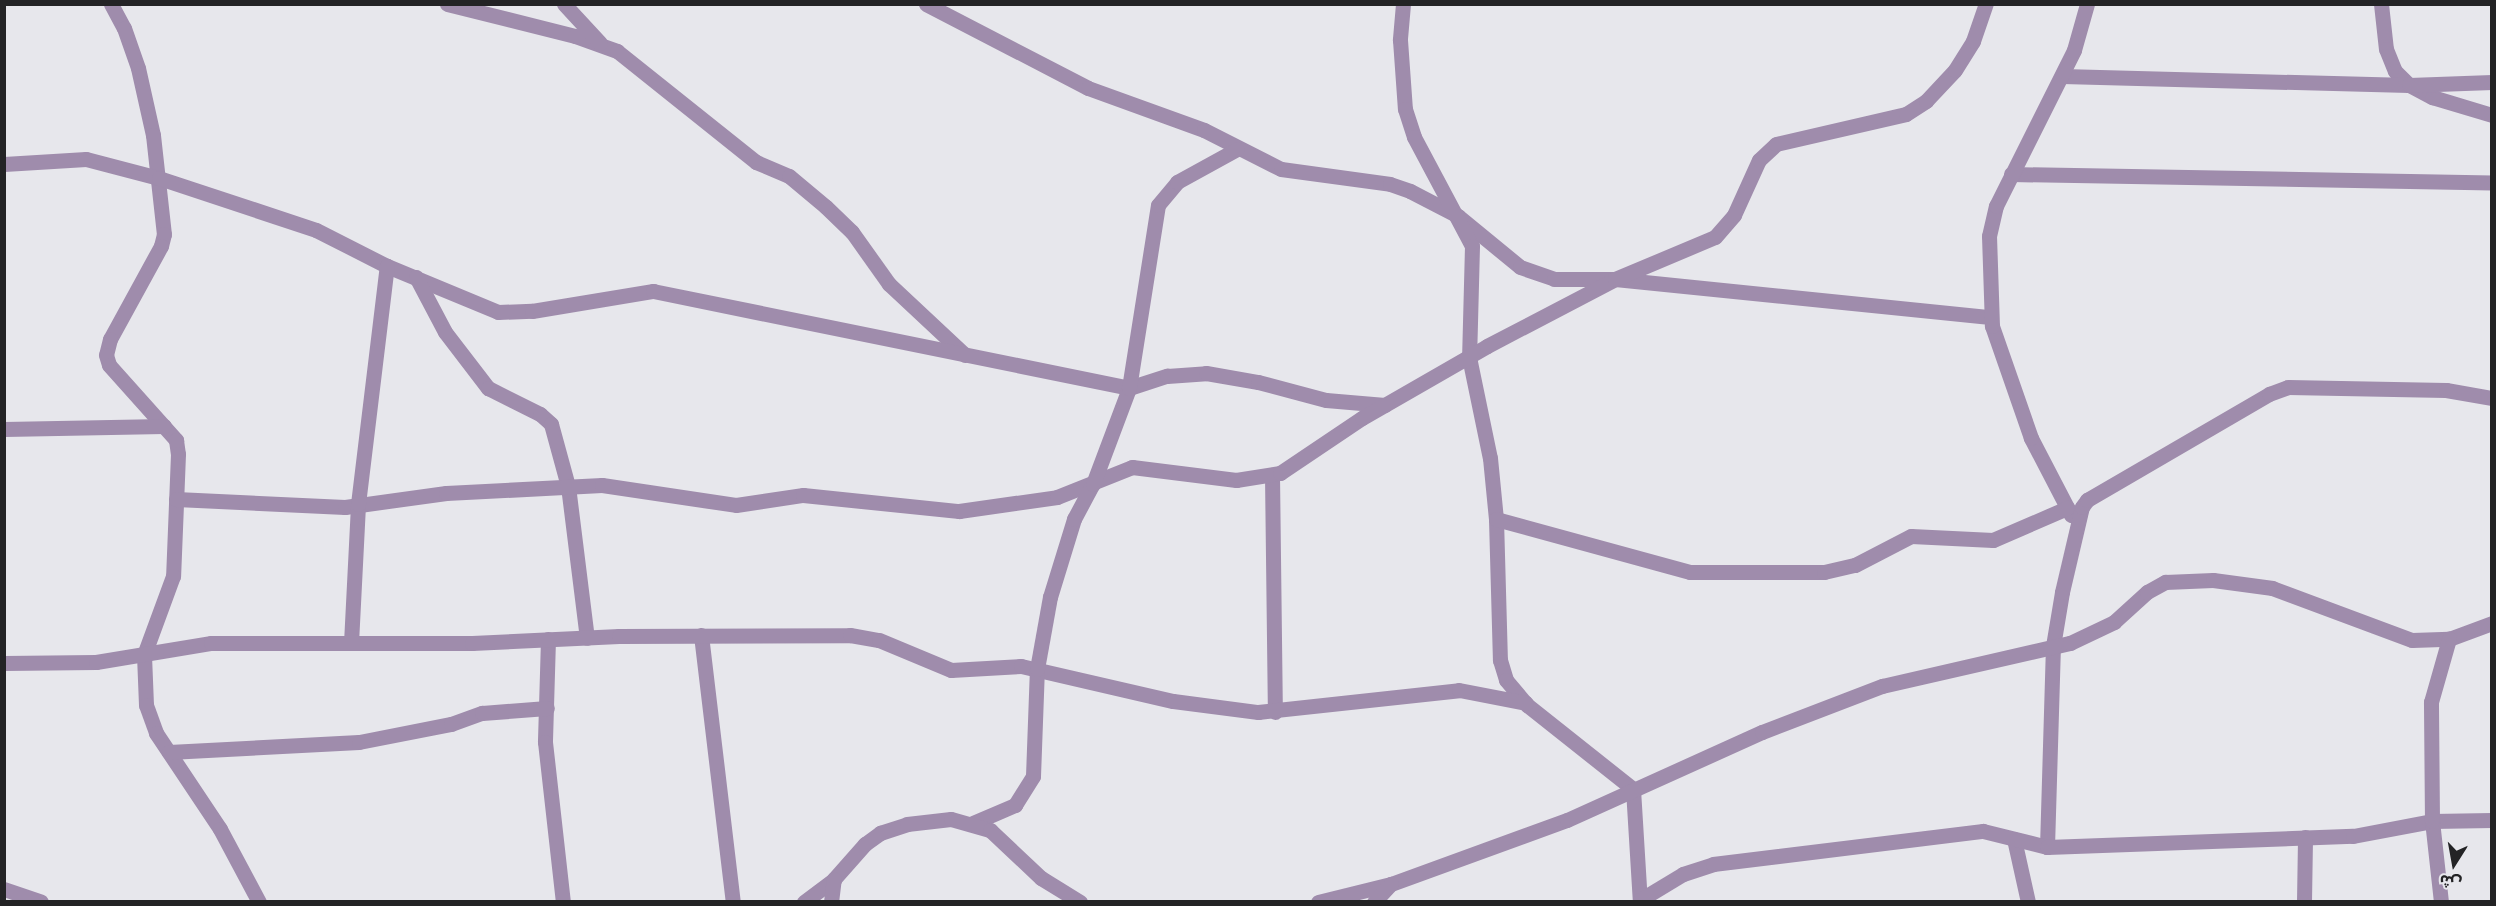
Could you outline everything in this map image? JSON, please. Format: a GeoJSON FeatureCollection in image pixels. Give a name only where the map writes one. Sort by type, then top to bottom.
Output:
{"type":"FeatureCollection","features":[{"type":"Feature","properties":{"kind":"street"},"geometry":{"type":"LineString","coordinates":[[447,4],[600,43]]}},
{"type":"Feature","properties":{"kind":"street"},"geometry":{"type":"LineString","coordinates":[[564,4],[600,43],[645,71],[756,162],[789,176],[812,194],[846,226],[890,284],[965,355]]}},
{"type":"Feature","properties":{"kind":"street"},"geometry":{"type":"LineString","coordinates":[[926,4],[1088,88],[1204,130],[1237,148],[1294,173],[1401,187],[1458,216],[1520,267],[1554,279],[1615,279],[1990,316]]}},
{"type":"Feature","properties":{"kind":"street"},"geometry":{"type":"LineString","coordinates":[[1403,4],[1400,40],[1405,108],[1414,136],[1469,237],[1474,266],[1469,357],[1490,458],[1496,519],[1500,660],[1506,680],[1526,704],[1633,789],[1640,901],[1683,874],[1713,864],[1983,831],[2047,847],[2362,835],[2432,821],[2492,820]]}},
{"type":"Feature","properties":{"kind":"street"},"geometry":{"type":"LineString","coordinates":[[176,499],[299,507],[602,485],[736,505],[803,495],[959,511],[1023,504],[1093,484],[1132,467],[1236,480],[1272,475],[1385,405],[1469,357],[1615,279],[1715,237],[1734,215],[1759,160],[1776,144],[1906,114],[1926,101],[1955,70],[1973,41],[1986,4]]}},
{"type":"Feature","properties":{"kind":"street"},"geometry":{"type":"LineString","coordinates":[[2078,526],[2031,438],[1990,316],[1989,236],[1996,206],[2078,40],[2087,4]]}},
{"type":"Feature","properties":{"kind":"street"},"geometry":{"type":"LineString","coordinates":[[2381,4],[2386,49],[2396,71],[2409,85],[2432,97],[2492,115]]}},
{"type":"Feature","properties":{"kind":"street"},"geometry":{"type":"LineString","coordinates":[[118,8],[138,68],[159,178],[161,246],[110,339],[106,355],[110,365],[176,440],[178,454],[169,594],[144,655],[148,713],[169,752],[220,829],[259,902]]}},
{"type":"Feature","properties":{"kind":"street"},"geometry":{"type":"LineString","coordinates":[[2062,76],[2409,85],[2492,82]]}},
{"type":"Feature","properties":{"kind":"street"},"geometry":{"type":"LineString","coordinates":[[973,823],[1015,804],[1033,776],[1037,669],[1058,562],[1074,519],[1093,484],[1129,388],[1158,205],[1177,182],[1237,148]]}},
{"type":"Feature","properties":{"kind":"street"},"geometry":{"type":"LineString","coordinates":[[4,164],[86,159],[159,178],[316,230],[387,266],[498,312],[532,311],[653,291],[1129,388],[1167,376],[1206,373],[1326,399],[1385,405]]}},
{"type":"Feature","properties":{"kind":"street"},"geometry":{"type":"LineString","coordinates":[[2011,174],[2492,182]]}},
{"type":"Feature","properties":{"kind":"street"},"geometry":{"type":"LineString","coordinates":[[351,643],[358,504],[387,266]]}},
{"type":"Feature","properties":{"kind":"street"},"geometry":{"type":"LineString","coordinates":[[416,278],[445,332],[488,388],[540,414],[551,424],[568,486],[587,638]]}},
{"type":"Feature","properties":{"kind":"street"},"geometry":{"type":"LineString","coordinates":[[2047,847],[2053,646],[2082,507],[2098,490],[2288,387],[2446,390],[2492,398]]}},
{"type":"Feature","properties":{"kind":"street"},"geometry":{"type":"LineString","coordinates":[[4,429],[164,426]]}},
{"type":"Feature","properties":{"kind":"street"},"geometry":{"type":"LineString","coordinates":[[1272,475],[1275,712]]}},
{"type":"Feature","properties":{"kind":"street"},"geometry":{"type":"LineString","coordinates":[[1496,519],[1690,572],[1824,572],[1855,564],[1911,536],[1993,540],[2067,508]]}},
{"type":"Feature","properties":{"kind":"street"},"geometry":{"type":"LineString","coordinates":[[1318,902],[1391,884],[1567,820],[1762,732],[1882,686],[2053,646],[2100,631],[2147,592],[2165,582],[2189,579],[2272,588],[2412,640],[2449,639],[2492,623]]}},
{"type":"Feature","properties":{"kind":"street"},"geometry":{"type":"LineString","coordinates":[[4,663],[65,664],[144,655],[211,643],[351,643],[701,635],[863,636],[951,670],[1008,665],[1037,669],[1173,700],[1275,712],[1459,690],[1526,704]]}},
{"type":"Feature","properties":{"kind":"street"},"geometry":{"type":"LineString","coordinates":[[701,635],[733,902]]}},
{"type":"Feature","properties":{"kind":"street"},"geometry":{"type":"LineString","coordinates":[[548,639],[545,742],[563,902]]}},
{"type":"Feature","properties":{"kind":"street"},"geometry":{"type":"LineString","coordinates":[[2441,902],[2432,821],[2431,702],[2449,639]]}},
{"type":"Feature","properties":{"kind":"street"},"geometry":{"type":"LineString","coordinates":[[169,752],[359,742],[451,724],[482,713],[547,708]]}},
{"type":"Feature","properties":{"kind":"street"},"geometry":{"type":"LineString","coordinates":[[804,902],[834,879],[865,843],[880,833],[935,819],[973,823],[1004,840],[1041,878],[1080,902]]}},
{"type":"Feature","properties":{"kind":"street"},"geometry":{"type":"LineString","coordinates":[[2304,902],[2305,837]]}},
{"type":"Feature","properties":{"kind":"street"},"geometry":{"type":"LineString","coordinates":[[2014,839],[2028,902]]}},
{"type":"Feature","properties":{"kind":"street"},"geometry":{"type":"LineString","coordinates":[[831,902],[834,879]]}},
{"type":"Feature","properties":{"kind":"street"},"geometry":{"type":"LineString","coordinates":[[1374,902],[1391,884]]}},
{"type":"Feature","properties":{"kind":"street"},"geometry":{"type":"LineString","coordinates":[[4,889],[41,902]]}}]}
